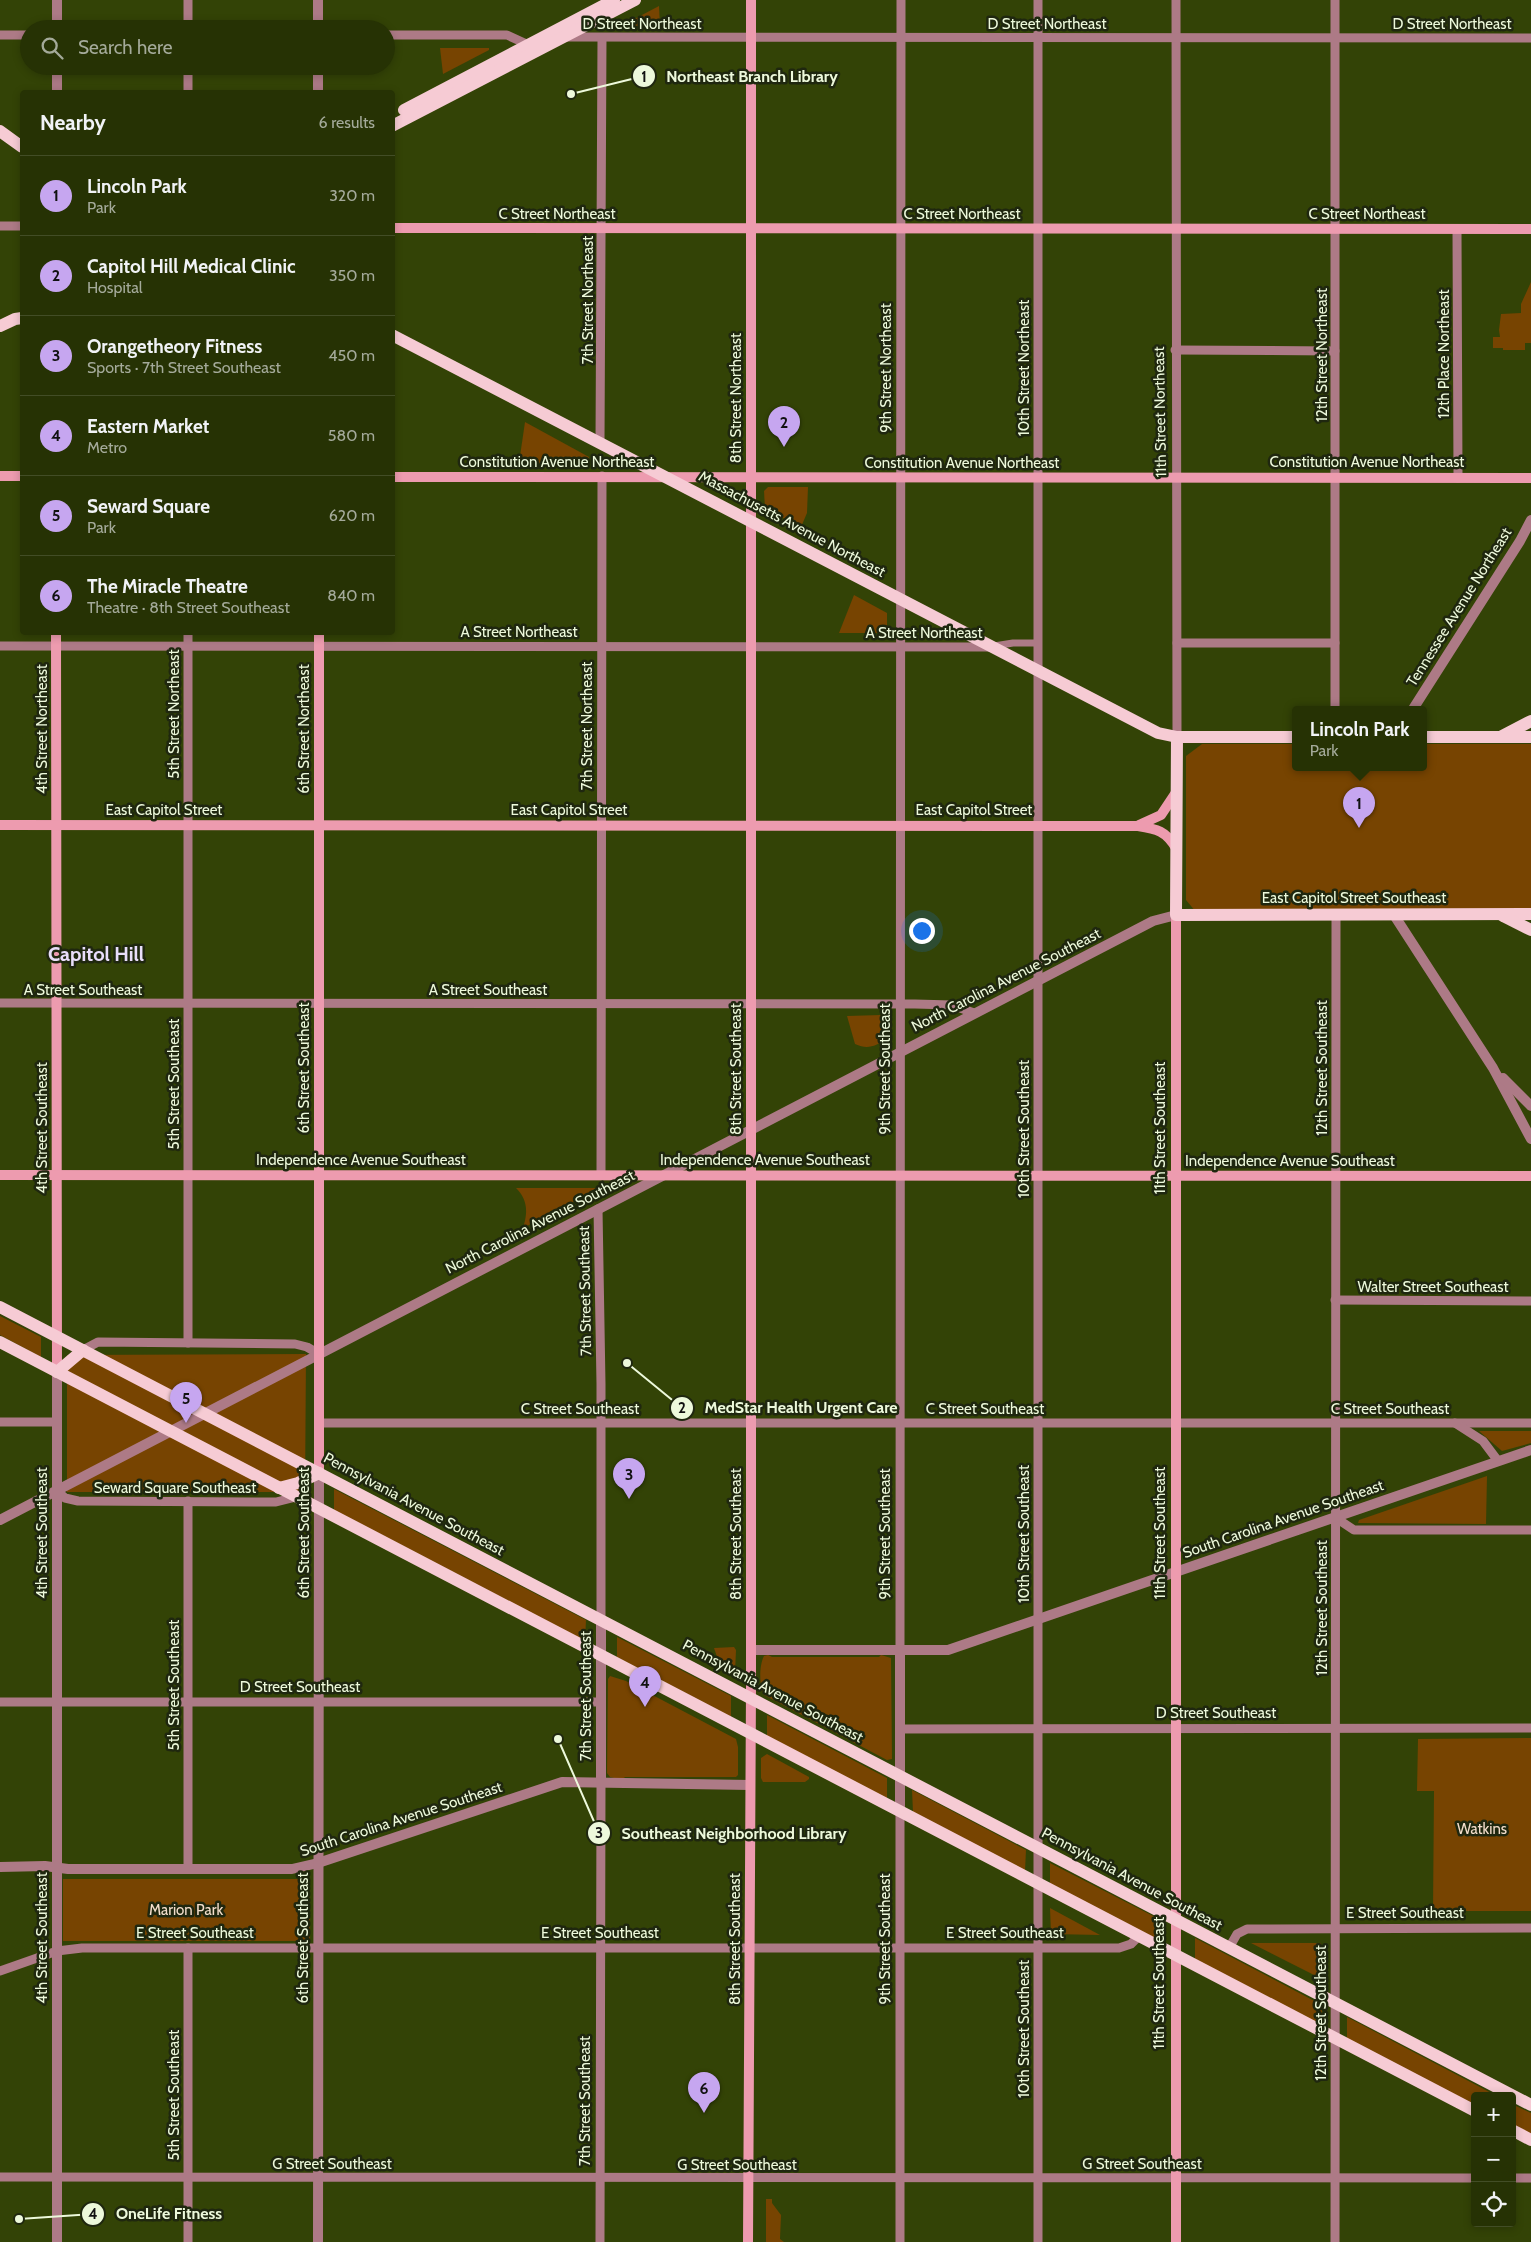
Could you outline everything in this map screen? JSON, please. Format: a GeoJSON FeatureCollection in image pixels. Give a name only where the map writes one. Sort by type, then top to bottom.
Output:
{"type":"FeatureCollection","features":[{"type":"Feature","properties":{"kind":"main road"},"geometry":{"type":"LineString","coordinates":[[395,124],[608,4],[635,0]]}},
{"type":"Feature","properties":{"kind":"main road","name":"8th Street Northeast"},"geometry":{"type":"LineString","coordinates":[[751,0],[751,825]]}},
{"type":"Feature","properties":{"kind":"main road"},"geometry":{"type":"LineString","coordinates":[[395,115],[534,47],[562,37],[608,4]]}},
{"type":"Feature","properties":{"kind":"main road"},"geometry":{"type":"LineString","coordinates":[[0,130],[20,135]]}},
{"type":"Feature","properties":{"kind":"main road"},"geometry":{"type":"LineString","coordinates":[[0,130],[20,145]]}},
{"type":"Feature","properties":{"kind":"main road","name":"C Street Northeast"},"geometry":{"type":"LineString","coordinates":[[395,228],[1531,229]]}},
{"type":"Feature","properties":{"kind":"main road"},"geometry":{"type":"LineString","coordinates":[[0,326],[20,315]]}},
{"type":"Feature","properties":{"kind":"main road","name":"Massachusetts Avenue Northeast"},"geometry":{"type":"LineString","coordinates":[[395,337],[1163,735],[1177,737],[1292,737]]}},
{"type":"Feature","properties":{"kind":"main road"},"geometry":{"type":"LineString","coordinates":[[0,476],[20,476]]}},
{"type":"Feature","properties":{"kind":"main road","name":"Constitution Avenue Northeast"},"geometry":{"type":"LineString","coordinates":[[395,477],[1531,478]]}},
{"type":"Feature","properties":{"kind":"main road","name":"4th Street Northeast"},"geometry":{"type":"LineString","coordinates":[[56,635],[57,825]]}},
{"type":"Feature","properties":{"kind":"main road","name":"6th Street Northeast"},"geometry":{"type":"LineString","coordinates":[[319,635],[319,825]]}},
{"type":"Feature","properties":{"kind":"main road"},"geometry":{"type":"LineString","coordinates":[[1500,737],[1531,721]]}},
{"type":"Feature","properties":{"kind":"main road","name":"11th Street Northeast"},"geometry":{"type":"LineString","coordinates":[[1177,737],[1177,825]]}},
{"type":"Feature","properties":{"kind":"main road"},"geometry":{"type":"LineString","coordinates":[[1427,737],[1531,737]]}},
{"type":"Feature","properties":{"kind":"main road"},"geometry":{"type":"LineString","coordinates":[[1138,826],[1162,815],[1177,791]]}},
{"type":"Feature","properties":{"kind":"main road","name":"East Capitol Street"},"geometry":{"type":"LineString","coordinates":[[0,825],[1138,826]]}},
{"type":"Feature","properties":{"kind":"main road","name":"4th Street Southeast"},"geometry":{"type":"LineString","coordinates":[[57,825],[57,1372]]}},
{"type":"Feature","properties":{"kind":"main road","name":"6th Street Southeast"},"geometry":{"type":"LineString","coordinates":[[319,825],[319,1473]]}},
{"type":"Feature","properties":{"kind":"main road","name":"8th Street Southeast"},"geometry":{"type":"LineString","coordinates":[[748,2242],[751,1698],[751,825]]}},
{"type":"Feature","properties":{"kind":"main road","name":"11th Street Southeast"},"geometry":{"type":"LineString","coordinates":[[1176,2242],[1177,825]]}},
{"type":"Feature","properties":{"kind":"main road"},"geometry":{"type":"LineString","coordinates":[[1138,826],[1162,831],[1170,838],[1178,851]]}},
{"type":"Feature","properties":{"kind":"main road"},"geometry":{"type":"LineString","coordinates":[[1501,914],[1531,930]]}},
{"type":"Feature","properties":{"kind":"main road","name":"East Capitol Street Southeast"},"geometry":{"type":"LineString","coordinates":[[1176,915],[1531,914]]}},
{"type":"Feature","properties":{"kind":"main road","name":"Independence Avenue Southeast"},"geometry":{"type":"LineString","coordinates":[[0,1175],[1531,1176]]}},
{"type":"Feature","properties":{"kind":"main road","name":"Pennsylvania Avenue Southeast"},"geometry":{"type":"LineString","coordinates":[[0,1307],[1531,2105]]}},
{"type":"Feature","properties":{"kind":"main road"},"geometry":{"type":"LineString","coordinates":[[0,1342],[1471,2109]]}},
{"type":"Feature","properties":{"kind":"main road"},"geometry":{"type":"LineString","coordinates":[[57,1372],[83,1350]]}},
{"type":"Feature","properties":{"kind":"main road"},"geometry":{"type":"LineString","coordinates":[[279,1488],[298,1483],[319,1473]]}},
{"type":"Feature","properties":{"kind":"main road"},"geometry":{"type":"LineString","coordinates":[[1516,2132],[1531,2140]]}},
{"type":"Feature","properties":{"kind":"street"},"geometry":{"type":"LineString","coordinates":[[57,0],[57,20]]}},
{"type":"Feature","properties":{"kind":"street"},"geometry":{"type":"LineString","coordinates":[[188,0],[188,20]]}},
{"type":"Feature","properties":{"kind":"street"},"geometry":{"type":"LineString","coordinates":[[318,0],[318,20]]}},
{"type":"Feature","properties":{"kind":"street","name":"9th Street Northeast"},"geometry":{"type":"LineString","coordinates":[[900,825],[901,0]]}},
{"type":"Feature","properties":{"kind":"street","name":"10th Street Northeast"},"geometry":{"type":"LineString","coordinates":[[1038,0],[1038,826]]}},
{"type":"Feature","properties":{"kind":"street","name":"11th Street Northeast"},"geometry":{"type":"LineString","coordinates":[[1176,0],[1177,737]]}},
{"type":"Feature","properties":{"kind":"street","name":"12th Street Northeast"},"geometry":{"type":"LineString","coordinates":[[1335,0],[1335,706]]}},
{"type":"Feature","properties":{"kind":"street"},"geometry":{"type":"LineString","coordinates":[[0,35],[20,35]]}},
{"type":"Feature","properties":{"kind":"street"},"geometry":{"type":"LineString","coordinates":[[395,35],[507,35],[534,47]]}},
{"type":"Feature","properties":{"kind":"street","name":"D Street Northeast"},"geometry":{"type":"LineString","coordinates":[[562,37],[1531,38]]}},
{"type":"Feature","properties":{"kind":"street","name":"7th Street Northeast"},"geometry":{"type":"LineString","coordinates":[[600,443],[602,38]]}},
{"type":"Feature","properties":{"kind":"street"},"geometry":{"type":"LineString","coordinates":[[57,75],[57,90]]}},
{"type":"Feature","properties":{"kind":"street"},"geometry":{"type":"LineString","coordinates":[[188,75],[188,90]]}},
{"type":"Feature","properties":{"kind":"street"},"geometry":{"type":"LineString","coordinates":[[318,75],[318,90]]}},
{"type":"Feature","properties":{"kind":"street"},"geometry":{"type":"LineString","coordinates":[[0,226],[20,226]]}},
{"type":"Feature","properties":{"kind":"street","name":"12th Place Northeast"},"geometry":{"type":"LineString","coordinates":[[1457,230],[1458,478]]}},
{"type":"Feature","properties":{"kind":"street"},"geometry":{"type":"LineString","coordinates":[[1176,350],[1335,351]]}},
{"type":"Feature","properties":{"kind":"street","name":"7th Street Northeast"},"geometry":{"type":"LineString","coordinates":[[601,825],[602,476]]}},
{"type":"Feature","properties":{"kind":"street","name":"Tennessee Avenue Northeast"},"geometry":{"type":"LineString","coordinates":[[1415,706],[1520,541],[1531,520]]}},
{"type":"Feature","properties":{"kind":"street"},"geometry":{"type":"LineString","coordinates":[[1520,541],[1531,536]]}},
{"type":"Feature","properties":{"kind":"street","name":"5th Street Northeast"},"geometry":{"type":"LineString","coordinates":[[188,635],[188,825]]}},
{"type":"Feature","properties":{"kind":"street","name":"A Street Northeast"},"geometry":{"type":"LineString","coordinates":[[0,646],[991,647],[1013,643],[1038,643]]}},
{"type":"Feature","properties":{"kind":"street"},"geometry":{"type":"LineString","coordinates":[[1177,643],[1335,643]]}},
{"type":"Feature","properties":{"kind":"street","name":"5th Street Southeast"},"geometry":{"type":"LineString","coordinates":[[188,825],[188,1343]]}},
{"type":"Feature","properties":{"kind":"street"},"geometry":{"type":"LineString","coordinates":[[601,825],[601,1176]]}},
{"type":"Feature","properties":{"kind":"street","name":"9th Street Southeast"},"geometry":{"type":"LineString","coordinates":[[900,825],[900,2242]]}},
{"type":"Feature","properties":{"kind":"street","name":"10th Street Southeast"},"geometry":{"type":"LineString","coordinates":[[1038,826],[1038,2242]]}},
{"type":"Feature","properties":{"kind":"street","name":"North Carolina Avenue Southeast"},"geometry":{"type":"LineString","coordinates":[[0,1520],[1038,980],[1153,921],[1176,915]]}},
{"type":"Feature","properties":{"kind":"street","name":"12th Street Southeast"},"geometry":{"type":"LineString","coordinates":[[1335,2242],[1336,915]]}},
{"type":"Feature","properties":{"kind":"street"},"geometry":{"type":"LineString","coordinates":[[1394,915],[1493,1068],[1531,1139]]}},
{"type":"Feature","properties":{"kind":"street","name":"A Street Southeast"},"geometry":{"type":"LineString","coordinates":[[0,1003],[900,1004],[952,1005],[974,1013]]}},
{"type":"Feature","properties":{"kind":"street"},"geometry":{"type":"LineString","coordinates":[[1493,1068],[1531,1106]]}},
{"type":"Feature","properties":{"kind":"street","name":"7th Street Southeast"},"geometry":{"type":"LineString","coordinates":[[598,1209],[601,1423],[600,2242]]}},
{"type":"Feature","properties":{"kind":"street","name":"Walter Street Southeast"},"geometry":{"type":"LineString","coordinates":[[1335,1300],[1531,1301]]}},
{"type":"Feature","properties":{"kind":"street"},"geometry":{"type":"LineString","coordinates":[[83,1350],[98,1342],[296,1344],[307,1347],[319,1354]]}},
{"type":"Feature","properties":{"kind":"street","name":"4th Street Southeast"},"geometry":{"type":"LineString","coordinates":[[57,1372],[57,2242]]}},
{"type":"Feature","properties":{"kind":"street"},"geometry":{"type":"LineString","coordinates":[[0,1422],[57,1422]]}},
{"type":"Feature","properties":{"kind":"street","name":"C Street Southeast"},"geometry":{"type":"LineString","coordinates":[[319,1423],[1531,1423]]}},
{"type":"Feature","properties":{"kind":"street"},"geometry":{"type":"LineString","coordinates":[[1455,1423],[1483,1441],[1498,1461]]}},
{"type":"Feature","properties":{"kind":"street","name":"South Carolina Avenue Southeast"},"geometry":{"type":"LineString","coordinates":[[900,1650],[948,1650],[1531,1450]]}},
{"type":"Feature","properties":{"kind":"street","name":"6th Street Southeast"},"geometry":{"type":"LineString","coordinates":[[318,2242],[319,1473]]}},
{"type":"Feature","properties":{"kind":"street","name":"Seward Square Southeast"},"geometry":{"type":"LineString","coordinates":[[57,1490],[65,1498],[73,1501],[276,1502],[296,1496]]}},
{"type":"Feature","properties":{"kind":"street","name":"5th Street Southeast"},"geometry":{"type":"LineString","coordinates":[[188,1502],[188,1869]]}},
{"type":"Feature","properties":{"kind":"street"},"geometry":{"type":"LineString","coordinates":[[1336,1518],[1354,1530],[1531,1530]]}},
{"type":"Feature","properties":{"kind":"street"},"geometry":{"type":"LineString","coordinates":[[751,1650],[900,1650]]}},
{"type":"Feature","properties":{"kind":"street","name":"D Street Southeast"},"geometry":{"type":"LineString","coordinates":[[0,1702],[601,1702]]}},
{"type":"Feature","properties":{"kind":"street","name":"D Street Southeast"},"geometry":{"type":"LineString","coordinates":[[900,1729],[1531,1728]]}},
{"type":"Feature","properties":{"kind":"street","name":"South Carolina Avenue Southeast"},"geometry":{"type":"LineString","coordinates":[[57,1868],[292,1869],[318,1863],[562,1782],[601,1783]]}},
{"type":"Feature","properties":{"kind":"street"},"geometry":{"type":"LineString","coordinates":[[601,1783],[750,1785]]}},
{"type":"Feature","properties":{"kind":"street"},"geometry":{"type":"LineString","coordinates":[[0,1867],[57,1868]]}},
{"type":"Feature","properties":{"kind":"street","name":"E Street Southeast"},"geometry":{"type":"LineString","coordinates":[[1229,1948],[1236,1934],[1247,1930],[1531,1928]]}},
{"type":"Feature","properties":{"kind":"street","name":"E Street Southeast"},"geometry":{"type":"LineString","coordinates":[[57,1951],[82,1948],[1122,1947],[1131,1944],[1139,1936]]}},
{"type":"Feature","properties":{"kind":"street","name":"5th Street Southeast"},"geometry":{"type":"LineString","coordinates":[[188,1948],[188,2242]]}},
{"type":"Feature","properties":{"kind":"street"},"geometry":{"type":"LineString","coordinates":[[0,1971],[57,1951]]}},
{"type":"Feature","properties":{"kind":"street","name":"G Street Southeast"},"geometry":{"type":"LineString","coordinates":[[0,2177],[1471,2178]]}},
{"type":"Feature","properties":{"kind":"street"},"geometry":{"type":"LineString","coordinates":[[1516,2178],[1531,2178]]}},
{"type":"Feature","properties":{"kind":"green space"},"geometry":{"type":"Polygon","coordinates":[[[659,6],[660,26],[621,26],[659,6]]]}},
{"type":"Feature","properties":{"kind":"green space"},"geometry":{"type":"Polygon","coordinates":[[[440,48],[489,48],[489,50],[443,74],[440,48]]]}},
{"type":"Feature","properties":{"kind":"green space"},"geometry":{"type":"Polygon","coordinates":[[[1531,282],[1531,343],[1525,343],[1525,350],[1493,348],[1493,337],[1500,337],[1501,314],[1521,313],[1521,304],[1531,282]]]}},
{"type":"Feature","properties":{"kind":"green space"},"geometry":{"type":"Polygon","coordinates":[[[525,422],[589,457],[588,464],[519,463],[525,422]]]}},
{"type":"Feature","properties":{"kind":"green space"},"geometry":{"type":"Polygon","coordinates":[[[768,487],[808,487],[807,513],[801,527],[765,509],[764,491],[768,487]]]}},
{"type":"Feature","properties":{"kind":"green space"},"geometry":{"type":"Polygon","coordinates":[[[854,595],[887,613],[887,633],[839,633],[854,595]]]}},
{"type":"Feature","properties":{"kind":"green space"},"geometry":{"type":"Polygon","coordinates":[[[1202,744],[1292,744],[1292,771],[1427,771],[1427,744],[1531,744],[1531,913],[1196,912],[1186,900],[1186,756],[1202,744]]]}},
{"type":"Feature","properties":{"kind":"green space"},"geometry":{"type":"Polygon","coordinates":[[[881,1015],[887,1019],[887,1039],[871,1046],[864,1047],[855,1044],[847,1016],[881,1015]]]}},
{"type":"Feature","properties":{"kind":"green space"},"geometry":{"type":"Polygon","coordinates":[[[516,1188],[601,1188],[523,1228],[526,1207],[523,1197],[516,1188]]]}},
{"type":"Feature","properties":{"kind":"green space"},"geometry":{"type":"Polygon","coordinates":[[[0,1316],[41,1337],[41,1357],[0,1335],[0,1316]]]}},
{"type":"Feature","properties":{"kind":"green space"},"geometry":{"type":"Polygon","coordinates":[[[306,1354],[305,1496],[299,1492],[67,1492],[67,1355],[306,1354]]]}},
{"type":"Feature","properties":{"kind":"green space"},"geometry":{"type":"Polygon","coordinates":[[[1479,1431],[1531,1431],[1531,1443],[1502,1451],[1479,1431]]]}},
{"type":"Feature","properties":{"kind":"green space"},"geometry":{"type":"Polygon","coordinates":[[[1487,1476],[1486,1524],[1358,1523],[1359,1520],[1487,1476]]]}},
{"type":"Feature","properties":{"kind":"green space"},"geometry":{"type":"Polygon","coordinates":[[[334,1489],[586,1620],[585,1641],[334,1510],[334,1489]]]}},
{"type":"Feature","properties":{"kind":"green space"},"geometry":{"type":"Polygon","coordinates":[[[617,1637],[731,1696],[731,1717],[617,1657],[617,1637]]]}},
{"type":"Feature","properties":{"kind":"green space"},"geometry":{"type":"Polygon","coordinates":[[[734,1647],[736,1650],[735,1673],[720,1666],[714,1648],[734,1647]]]}},
{"type":"Feature","properties":{"kind":"green space"},"geometry":{"type":"Polygon","coordinates":[[[881,1655],[891,1658],[892,1759],[887,1760],[764,1695],[760,1681],[760,1670],[764,1656],[772,1657],[879,1657],[881,1655]]]}},
{"type":"Feature","properties":{"kind":"green space"},"geometry":{"type":"Polygon","coordinates":[[[610,1676],[626,1681],[736,1739],[738,1747],[738,1775],[736,1777],[625,1777],[622,1780],[610,1777],[607,1773],[608,1679],[610,1676]]]}},
{"type":"Feature","properties":{"kind":"green space"},"geometry":{"type":"Polygon","coordinates":[[[767,1715],[887,1778],[887,1799],[767,1736],[767,1715]]]}},
{"type":"Feature","properties":{"kind":"green space","name":"Watkins"},"geometry":{"type":"Polygon","coordinates":[[[1531,1738],[1531,1911],[1433,1911],[1434,1791],[1417,1791],[1418,1739],[1531,1738]]]}},
{"type":"Feature","properties":{"kind":"green space"},"geometry":{"type":"Polygon","coordinates":[[[767,1754],[809,1777],[809,1779],[805,1782],[763,1782],[761,1778],[761,1758],[767,1754]]]}},
{"type":"Feature","properties":{"kind":"green space"},"geometry":{"type":"Polygon","coordinates":[[[912,1790],[1026,1850],[1025,1871],[913,1812],[912,1790]]]}},
{"type":"Feature","properties":{"kind":"green space"},"geometry":{"type":"Polygon","coordinates":[[[1050,1863],[1157,1918],[1156,1939],[1050,1884],[1050,1863]]]}},
{"type":"Feature","properties":{"kind":"green space","name":"Marion Park"},"geometry":{"type":"Polygon","coordinates":[[[63,1879],[310,1879],[310,1941],[63,1941],[63,1879]]]}},
{"type":"Feature","properties":{"kind":"green space"},"geometry":{"type":"Polygon","coordinates":[[[1050,1908],[1100,1935],[1051,1934],[1050,1908]]]}},
{"type":"Feature","properties":{"kind":"green space"},"geometry":{"type":"Polygon","coordinates":[[[1195,1938],[1322,2005],[1322,2026],[1195,1959],[1195,1938]]]}},
{"type":"Feature","properties":{"kind":"green space"},"geometry":{"type":"Polygon","coordinates":[[[1251,1943],[1321,1943],[1320,1978],[1251,1943]]]}},
{"type":"Feature","properties":{"kind":"green space"},"geometry":{"type":"Polygon","coordinates":[[[1347,2017],[1489,2092],[1471,2092],[1471,2103],[1347,2039],[1347,2017]]]}},
{"type":"Feature","properties":{"kind":"green space"},"geometry":{"type":"Polygon","coordinates":[[[1516,2106],[1531,2113],[1531,2135],[1516,2127],[1516,2106]]]}},
{"type":"Feature","properties":{"kind":"green space"},"geometry":{"type":"Polygon","coordinates":[[[766,2199],[772,2199],[772,2203],[781,2215],[780,2239],[784,2242],[766,2242],[766,2199]]]}},
{"type":"Feature","properties":{"kind":"place","name":"Northeast Branch Library"},"geometry":{"type":"Point","coordinates":[571,94]}},
{"type":"Feature","properties":{"kind":"place","name":"Capitol Hill Medical Clinic"},"geometry":{"type":"Point","coordinates":[784,447]}},
{"type":"Feature","properties":{"kind":"place","name":"Lincoln Park"},"geometry":{"type":"Point","coordinates":[1359,828]}},
{"type":"Feature","properties":{"kind":"place","name":"MedStar Health Urgent Care"},"geometry":{"type":"Point","coordinates":[627,1363]}},
{"type":"Feature","properties":{"kind":"place","name":"Seward Square"},"geometry":{"type":"Point","coordinates":[186,1423]}},
{"type":"Feature","properties":{"kind":"place","name":"Orangetheory Fitness"},"geometry":{"type":"Point","coordinates":[629,1499]}},
{"type":"Feature","properties":{"kind":"place","name":"Eastern Market"},"geometry":{"type":"Point","coordinates":[645,1707]}},
{"type":"Feature","properties":{"kind":"place","name":"Southeast Neighborhood Library"},"geometry":{"type":"Point","coordinates":[558,1739]}},
{"type":"Feature","properties":{"kind":"place","name":"The Miracle Theatre"},"geometry":{"type":"Point","coordinates":[704,2113]}},
{"type":"Feature","properties":{"kind":"place","name":"OneLife Fitness"},"geometry":{"type":"Point","coordinates":[19,2219]}},
{"type":"Feature","properties":{"kind":"district","name":"Capitol Hill"},"geometry":{"type":"Point","coordinates":[96,954]}}]}
